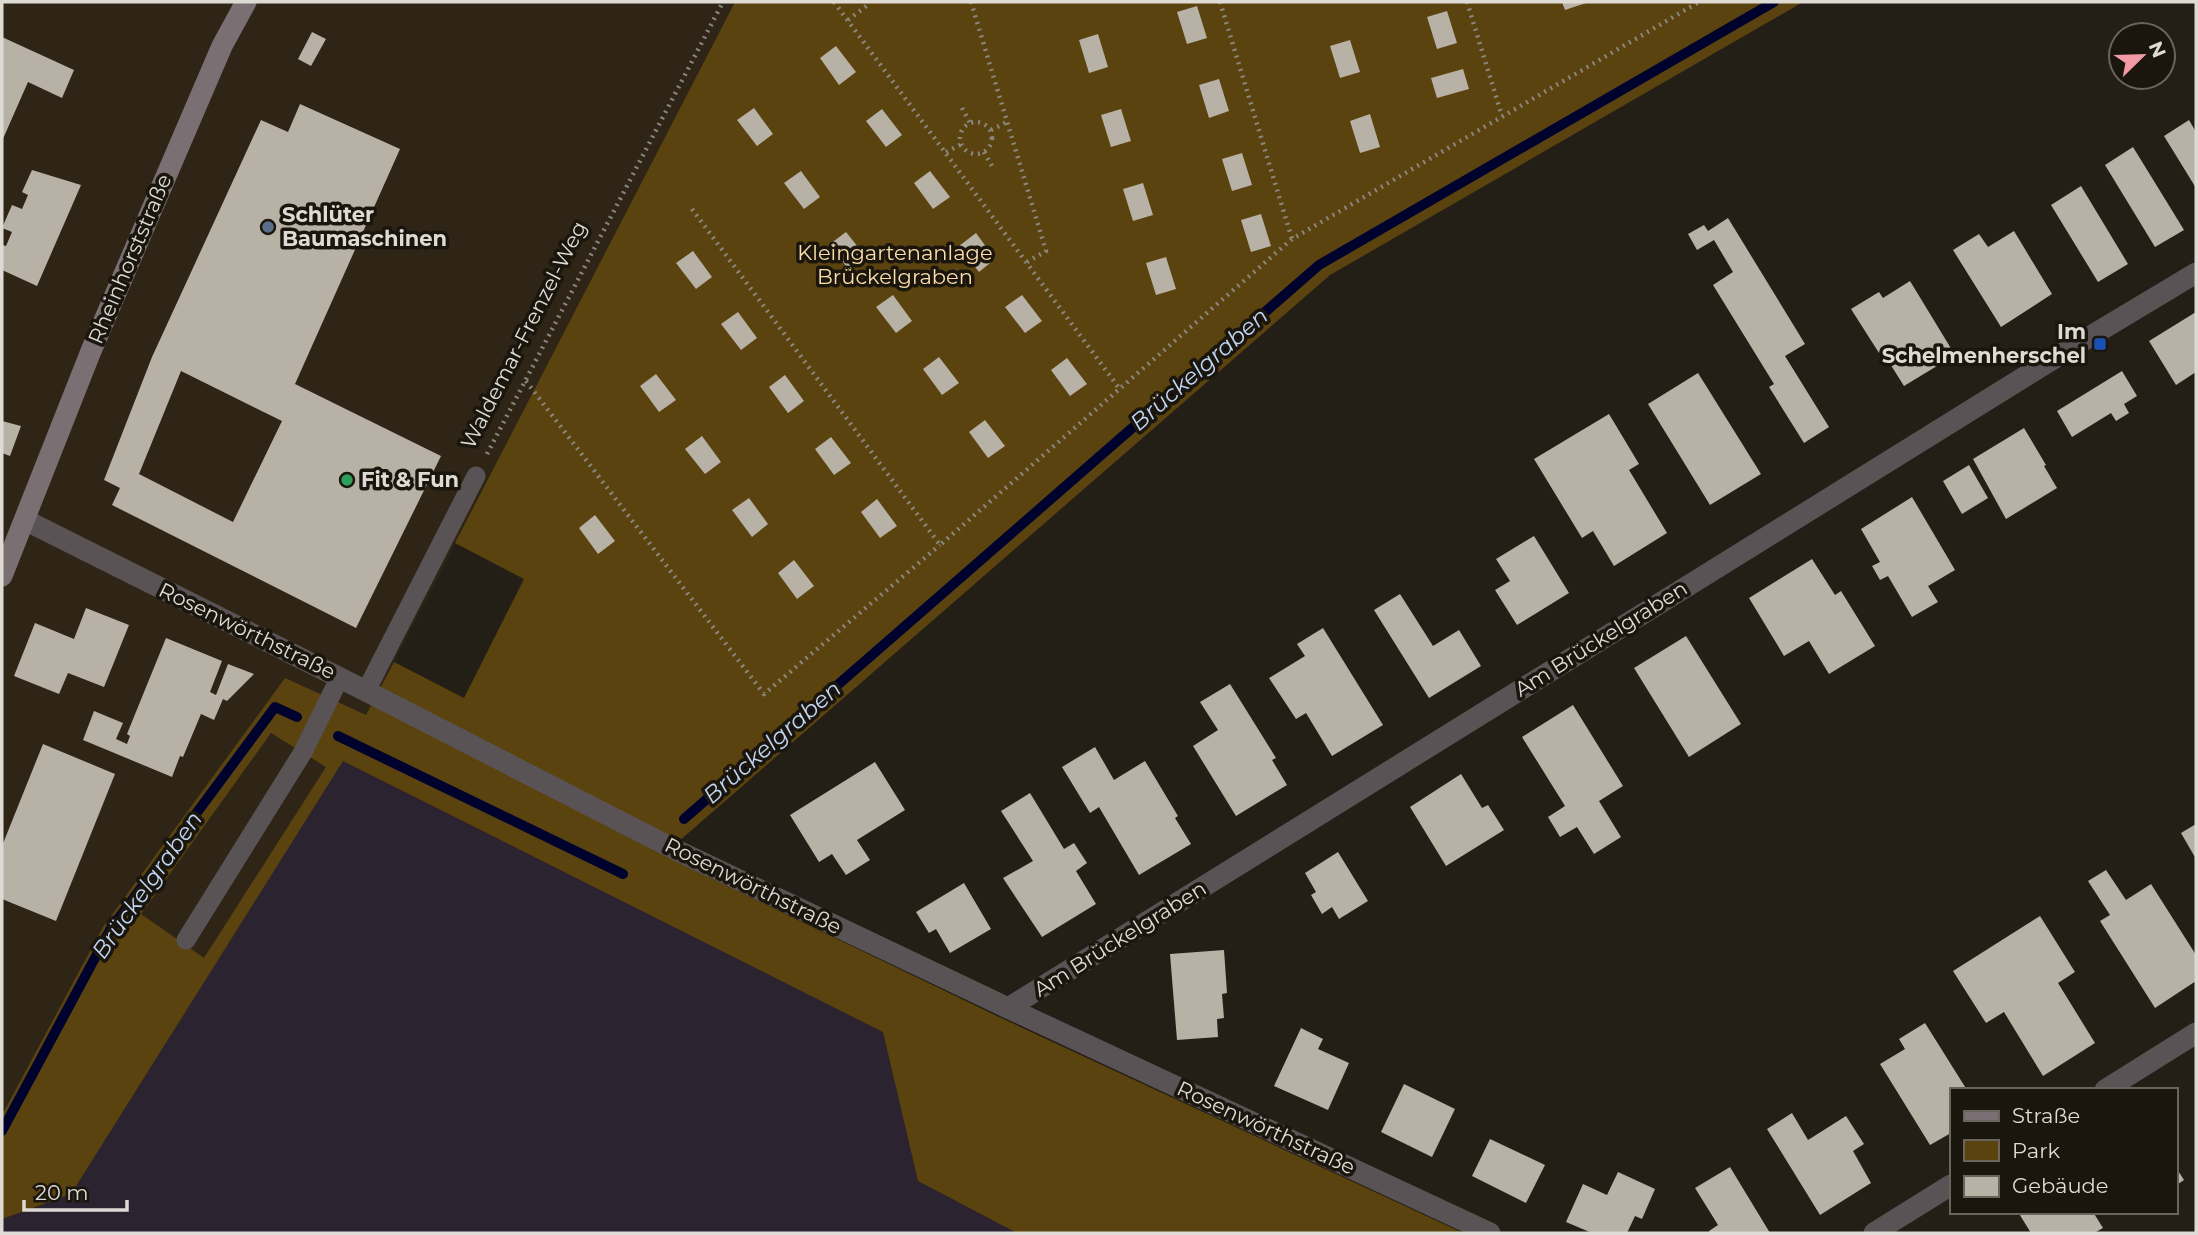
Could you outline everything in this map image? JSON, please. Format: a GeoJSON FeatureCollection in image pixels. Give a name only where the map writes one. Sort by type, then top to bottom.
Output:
{"type":"FeatureCollection","features":[{"type":"Feature","properties":{"kind":"street","name":"Rheinhorststraße"},"geometry":{"type":"LineString","coordinates":[[2,576],[91,351],[222,46],[246,2]]}},
{"type":"Feature","properties":{"kind":"street","name":"Am Brückelgraben"},"geometry":{"type":"LineString","coordinates":[[1008,1008],[2059,355],[2196,273]]}},
{"type":"Feature","properties":{"kind":"street","name":"Rosenwörthstraße"},"geometry":{"type":"LineString","coordinates":[[25,520],[676,849],[1008,1008],[1490,1233]]}},
{"type":"Feature","properties":{"kind":"street"},"geometry":{"type":"LineString","coordinates":[[2108,1088],[2196,1033]]}},
{"type":"Feature","properties":{"kind":"street"},"geometry":{"type":"LineString","coordinates":[[1874,1233],[1950,1186]]}},
{"type":"Feature","properties":{"kind":"lane","name":"Waldemar-Frenzel-Weg"},"geometry":{"type":"LineString","coordinates":[[366,691],[476,475]]}},
{"type":"Feature","properties":{"kind":"lane"},"geometry":{"type":"LineString","coordinates":[[186,940],[303,752],[340,677]]}},
{"type":"Feature","properties":{"kind":"path","name":"Waldemar-Frenzel-Weg"},"geometry":{"type":"LineString","coordinates":[[476,475],[723,2]]}},
{"type":"Feature","properties":{"kind":"path"},"geometry":{"type":"LineString","coordinates":[[834,2],[1119,388]]}},
{"type":"Feature","properties":{"kind":"path"},"geometry":{"type":"LineString","coordinates":[[848,20],[869,4],[868,2]]}},
{"type":"Feature","properties":{"kind":"path"},"geometry":{"type":"LineString","coordinates":[[971,2],[1046,251],[1027,262]]}},
{"type":"Feature","properties":{"kind":"path"},"geometry":{"type":"LineString","coordinates":[[1220,2],[1292,239]]}},
{"type":"Feature","properties":{"kind":"path"},"geometry":{"type":"LineString","coordinates":[[1467,2],[1502,116]]}},
{"type":"Feature","properties":{"kind":"path"},"geometry":{"type":"LineString","coordinates":[[526,381],[764,694],[1292,239],[1699,2]]}},
{"type":"Feature","properties":{"kind":"path"},"geometry":{"type":"LineString","coordinates":[[962,108],[970,123]]}},
{"type":"Feature","properties":{"kind":"path"},"geometry":{"type":"LineString","coordinates":[[980,122],[990,130],[992,140],[984,152],[969,152],[962,144],[962,130],[970,123],[980,122]]}},
{"type":"Feature","properties":{"kind":"path"},"geometry":{"type":"LineString","coordinates":[[990,130],[1007,122]]}},
{"type":"Feature","properties":{"kind":"path"},"geometry":{"type":"LineString","coordinates":[[946,152],[962,144]]}},
{"type":"Feature","properties":{"kind":"path"},"geometry":{"type":"LineString","coordinates":[[984,152],[993,168]]}},
{"type":"Feature","properties":{"kind":"path"},"geometry":{"type":"LineString","coordinates":[[692,209],[940,545]]}},
{"type":"Feature","properties":{"kind":"shaded area"},"geometry":{"type":"Polygon","coordinates":[[[2,2],[735,2],[343,761],[1308,1233],[2,1233],[2,2]]]}},
{"type":"Feature","properties":{"kind":"shaded area"},"geometry":{"type":"Polygon","coordinates":[[[343,761],[883,1032],[918,1181],[1017,1233],[2,1233],[2,1219],[71,1194],[343,761]]]}},
{"type":"Feature","properties":{"kind":"green space","name":"Kleingartenanlage Brückelgraben"},"geometry":{"type":"Polygon","coordinates":[[[735,2],[1803,2],[1330,275],[663,855],[999,1017],[1463,1233],[1017,1233],[918,1181],[883,1032],[343,761],[71,1194],[2,1219],[2,1115],[103,927],[285,678],[366,715],[394,662],[464,698],[524,579],[455,543],[735,2]],[[271,733],[141,914],[204,958],[326,767],[271,733]]]}},
{"type":"Feature","properties":{"kind":"building"},"geometry":{"type":"Polygon","coordinates":[[[1562,2],[1589,2],[1565,10],[1562,2]]]}},
{"type":"Feature","properties":{"kind":"building"},"geometry":{"type":"Polygon","coordinates":[[[1197,6],[1207,38],[1187,44],[1177,12],[1197,6]]]}},
{"type":"Feature","properties":{"kind":"building"},"geometry":{"type":"Polygon","coordinates":[[[1447,11],[1457,43],[1437,49],[1427,17],[1447,11]]]}},
{"type":"Feature","properties":{"kind":"building"},"geometry":{"type":"Polygon","coordinates":[[[312,32],[326,39],[311,66],[298,59],[312,32]]]}},
{"type":"Feature","properties":{"kind":"building"},"geometry":{"type":"Polygon","coordinates":[[[1098,34],[1108,67],[1089,73],[1079,40],[1098,34]]]}},
{"type":"Feature","properties":{"kind":"building"},"geometry":{"type":"Polygon","coordinates":[[[2,37],[74,70],[62,98],[28,82],[2,141],[2,37]]]}},
{"type":"Feature","properties":{"kind":"building"},"geometry":{"type":"Polygon","coordinates":[[[1350,40],[1360,72],[1340,78],[1330,46],[1350,40]]]}},
{"type":"Feature","properties":{"kind":"building"},"geometry":{"type":"Polygon","coordinates":[[[836,46],[856,72],[839,85],[820,58],[836,46]]]}},
{"type":"Feature","properties":{"kind":"building"},"geometry":{"type":"Polygon","coordinates":[[[1463,69],[1469,89],[1437,98],[1431,78],[1463,69]]]}},
{"type":"Feature","properties":{"kind":"building"},"geometry":{"type":"Polygon","coordinates":[[[1219,79],[1229,111],[1209,118],[1199,85],[1219,79]]]}},
{"type":"Feature","properties":{"kind":"building"},"geometry":{"type":"Polygon","coordinates":[[[300,104],[400,149],[295,384],[441,456],[356,628],[112,505],[120,488],[104,480],[152,357],[261,120],[288,132],[300,104]],[[181,371],[139,474],[233,522],[282,421],[181,371]]]}},
{"type":"Feature","properties":{"kind":"building"},"geometry":{"type":"Polygon","coordinates":[[[754,108],[773,134],[757,146],[737,120],[754,108]]]}},
{"type":"Feature","properties":{"kind":"building"},"geometry":{"type":"Polygon","coordinates":[[[882,109],[902,135],[886,147],[866,121],[882,109]]]}},
{"type":"Feature","properties":{"kind":"building"},"geometry":{"type":"Polygon","coordinates":[[[1121,109],[1131,141],[1111,147],[1101,115],[1121,109]]]}},
{"type":"Feature","properties":{"kind":"building"},"geometry":{"type":"Polygon","coordinates":[[[1370,114],[1380,147],[1360,153],[1350,121],[1370,114]]]}},
{"type":"Feature","properties":{"kind":"building"},"geometry":{"type":"Polygon","coordinates":[[[2189,120],[2196,132],[2196,188],[2164,136],[2189,120]]]}},
{"type":"Feature","properties":{"kind":"building"},"geometry":{"type":"Polygon","coordinates":[[[2133,147],[2184,230],[2155,247],[2105,165],[2133,147]]]}},
{"type":"Feature","properties":{"kind":"building"},"geometry":{"type":"Polygon","coordinates":[[[1242,153],[1252,185],[1232,191],[1222,159],[1242,153]]]}},
{"type":"Feature","properties":{"kind":"building"},"geometry":{"type":"Polygon","coordinates":[[[32,170],[81,185],[37,286],[2,270],[2,245],[6,246],[12,232],[2,228],[12,205],[22,209],[28,195],[22,192],[32,170]]]}},
{"type":"Feature","properties":{"kind":"building"},"geometry":{"type":"Polygon","coordinates":[[[801,171],[820,197],[804,209],[784,183],[801,171]]]}},
{"type":"Feature","properties":{"kind":"building"},"geometry":{"type":"Polygon","coordinates":[[[930,171],[950,197],[933,209],[914,183],[930,171]]]}},
{"type":"Feature","properties":{"kind":"building"},"geometry":{"type":"Polygon","coordinates":[[[1143,183],[1153,215],[1133,221],[1123,189],[1143,183]]]}},
{"type":"Feature","properties":{"kind":"building"},"geometry":{"type":"Polygon","coordinates":[[[2081,186],[2128,264],[2098,282],[2051,205],[2081,186]]]}},
{"type":"Feature","properties":{"kind":"building"},"geometry":{"type":"Polygon","coordinates":[[[1261,214],[1271,246],[1251,252],[1241,220],[1261,214]]]}},
{"type":"Feature","properties":{"kind":"building"},"geometry":{"type":"Polygon","coordinates":[[[1728,218],[1805,344],[1785,356],[1829,427],[1804,443],[1769,387],[1774,384],[1713,285],[1733,272],[1714,240],[1697,250],[1688,234],[1704,225],[1708,231],[1728,218]]]}},
{"type":"Feature","properties":{"kind":"building"},"geometry":{"type":"Polygon","coordinates":[[[2014,231],[2052,294],[2001,327],[1953,250],[1979,234],[1988,247],[2014,231]]]}},
{"type":"Feature","properties":{"kind":"building"},"geometry":{"type":"Polygon","coordinates":[[[846,232],[866,257],[849,270],[830,244],[846,232]]]}},
{"type":"Feature","properties":{"kind":"building"},"geometry":{"type":"Polygon","coordinates":[[[976,233],[995,259],[979,272],[959,246],[976,233]]]}},
{"type":"Feature","properties":{"kind":"building"},"geometry":{"type":"Polygon","coordinates":[[[693,251],[712,277],[696,289],[676,263],[693,251]]]}},
{"type":"Feature","properties":{"kind":"building"},"geometry":{"type":"Polygon","coordinates":[[[1166,257],[1176,289],[1156,295],[1146,263],[1166,257]]]}},
{"type":"Feature","properties":{"kind":"building"},"geometry":{"type":"Polygon","coordinates":[[[1910,281],[1955,355],[1904,386],[1851,309],[1879,292],[1883,298],[1910,281]]]}},
{"type":"Feature","properties":{"kind":"building"},"geometry":{"type":"Polygon","coordinates":[[[893,295],[912,321],[896,333],[876,307],[893,295]]]}},
{"type":"Feature","properties":{"kind":"building"},"geometry":{"type":"Polygon","coordinates":[[[1022,295],[1042,321],[1025,333],[1005,307],[1022,295]]]}},
{"type":"Feature","properties":{"kind":"building"},"geometry":{"type":"Polygon","coordinates":[[[738,312],[757,338],[741,350],[721,324],[738,312]]]}},
{"type":"Feature","properties":{"kind":"building"},"geometry":{"type":"Polygon","coordinates":[[[2196,312],[2196,372],[2176,385],[2149,341],[2196,312]]]}},
{"type":"Feature","properties":{"kind":"building"},"geometry":{"type":"Polygon","coordinates":[[[939,357],[959,383],[942,395],[923,369],[939,357]]]}},
{"type":"Feature","properties":{"kind":"building"},"geometry":{"type":"Polygon","coordinates":[[[1067,358],[1087,384],[1070,396],[1051,370],[1067,358]]]}},
{"type":"Feature","properties":{"kind":"building"},"geometry":{"type":"Polygon","coordinates":[[[2122,371],[2137,396],[2124,404],[2129,413],[2116,421],[2111,413],[2072,437],[2057,411],[2122,371]]]}},
{"type":"Feature","properties":{"kind":"building"},"geometry":{"type":"Polygon","coordinates":[[[1698,373],[1761,474],[1710,505],[1648,404],[1698,373]]]}},
{"type":"Feature","properties":{"kind":"building"},"geometry":{"type":"Polygon","coordinates":[[[656,374],[676,400],[659,412],[640,386],[656,374]]]}},
{"type":"Feature","properties":{"kind":"building"},"geometry":{"type":"Polygon","coordinates":[[[785,375],[804,401],[788,413],[769,387],[785,375]]]}},
{"type":"Feature","properties":{"kind":"building"},"geometry":{"type":"Polygon","coordinates":[[[1609,414],[1639,464],[1629,470],[1667,533],[1614,566],[1593,531],[1582,538],[1534,459],[1609,414]]]}},
{"type":"Feature","properties":{"kind":"building"},"geometry":{"type":"Polygon","coordinates":[[[985,420],[1005,446],[988,458],[969,432],[985,420]]]}},
{"type":"Feature","properties":{"kind":"building"},"geometry":{"type":"Polygon","coordinates":[[[2,421],[21,426],[10,456],[2,453],[2,421]]]}},
{"type":"Feature","properties":{"kind":"building"},"geometry":{"type":"Polygon","coordinates":[[[2024,428],[2057,488],[2006,519],[1973,459],[2024,428]]]}},
{"type":"Feature","properties":{"kind":"building"},"geometry":{"type":"Polygon","coordinates":[[[702,436],[721,462],[705,474],[685,449],[702,436]]]}},
{"type":"Feature","properties":{"kind":"building"},"geometry":{"type":"Polygon","coordinates":[[[831,437],[851,463],[834,475],[815,449],[831,437]]]}},
{"type":"Feature","properties":{"kind":"building"},"geometry":{"type":"Polygon","coordinates":[[[1969,465],[1988,498],[1962,514],[1943,481],[1969,465]]]}},
{"type":"Feature","properties":{"kind":"building"},"geometry":{"type":"Polygon","coordinates":[[[1912,497],[1955,570],[1928,586],[1938,602],[1912,617],[1888,576],[1880,580],[1872,566],[1880,562],[1861,529],[1912,497]]]}},
{"type":"Feature","properties":{"kind":"building"},"geometry":{"type":"Polygon","coordinates":[[[749,498],[768,524],[752,537],[732,510],[749,498]]]}},
{"type":"Feature","properties":{"kind":"building"},"geometry":{"type":"Polygon","coordinates":[[[877,499],[897,526],[880,538],[861,512],[877,499]]]}},
{"type":"Feature","properties":{"kind":"building"},"geometry":{"type":"Polygon","coordinates":[[[595,515],[615,541],[598,554],[579,528],[595,515]]]}},
{"type":"Feature","properties":{"kind":"building"},"geometry":{"type":"Polygon","coordinates":[[[1534,536],[1569,593],[1517,625],[1495,590],[1510,581],[1496,559],[1534,536]]]}},
{"type":"Feature","properties":{"kind":"building"},"geometry":{"type":"Polygon","coordinates":[[[1812,559],[1835,595],[1841,591],[1875,646],[1829,674],[1809,641],[1784,656],[1749,598],[1812,559]]]}},
{"type":"Feature","properties":{"kind":"building"},"geometry":{"type":"Polygon","coordinates":[[[794,560],[814,586],[797,599],[778,573],[794,560]]]}},
{"type":"Feature","properties":{"kind":"building"},"geometry":{"type":"Polygon","coordinates":[[[1400,594],[1433,646],[1459,630],[1481,666],[1429,698],[1374,610],[1400,594]]]}},
{"type":"Feature","properties":{"kind":"building"},"geometry":{"type":"Polygon","coordinates":[[[86,608],[129,625],[104,687],[68,673],[59,694],[14,676],[35,623],[74,639],[86,608]]]}},
{"type":"Feature","properties":{"kind":"building"},"geometry":{"type":"Polygon","coordinates":[[[1323,628],[1383,725],[1332,756],[1306,713],[1296,719],[1269,678],[1305,656],[1297,644],[1323,628]]]}},
{"type":"Feature","properties":{"kind":"building"},"geometry":{"type":"Polygon","coordinates":[[[1686,636],[1741,724],[1689,757],[1634,668],[1686,636]]]}},
{"type":"Feature","properties":{"kind":"building"},"geometry":{"type":"Polygon","coordinates":[[[166,638],[222,661],[210,692],[216,695],[228,664],[254,674],[227,701],[223,699],[214,720],[201,714],[172,777],[83,740],[94,711],[123,723],[116,739],[127,744],[130,736],[127,734],[166,638]]]}},
{"type":"Feature","properties":{"kind":"building"},"geometry":{"type":"Polygon","coordinates":[[[1230,684],[1276,758],[1272,760],[1287,785],[1236,816],[1193,746],[1218,730],[1200,702],[1230,684]]]}},
{"type":"Feature","properties":{"kind":"building"},"geometry":{"type":"Polygon","coordinates":[[[1573,705],[1623,786],[1599,801],[1621,837],[1594,854],[1577,827],[1560,837],[1548,817],[1565,806],[1522,737],[1573,705]]]}},
{"type":"Feature","properties":{"kind":"building"},"geometry":{"type":"Polygon","coordinates":[[[43,744],[115,774],[56,921],[2,899],[2,846],[43,744]]]}},
{"type":"Feature","properties":{"kind":"building"},"geometry":{"type":"Polygon","coordinates":[[[1095,747],[1114,780],[1145,761],[1178,816],[1175,818],[1191,844],[1139,875],[1099,807],[1090,813],[1062,767],[1095,747]]]}},
{"type":"Feature","properties":{"kind":"building"},"geometry":{"type":"Polygon","coordinates":[[[875,762],[905,810],[857,840],[870,860],[846,875],[832,854],[819,862],[790,815],[875,762]]]}},
{"type":"Feature","properties":{"kind":"building"},"geometry":{"type":"Polygon","coordinates":[[[1461,774],[1482,808],[1488,805],[1504,830],[1446,866],[1410,807],[1461,774]]]}},
{"type":"Feature","properties":{"kind":"building"},"geometry":{"type":"Polygon","coordinates":[[[1030,793],[1064,849],[1074,843],[1087,863],[1076,871],[1096,904],[1042,937],[1003,878],[1033,861],[1001,811],[1030,793]]]}},
{"type":"Feature","properties":{"kind":"building"},"geometry":{"type":"Polygon","coordinates":[[[2196,824],[2196,859],[2181,833],[2196,824]]]}},
{"type":"Feature","properties":{"kind":"building"},"geometry":{"type":"Polygon","coordinates":[[[1338,852],[1368,901],[1339,919],[1332,907],[1322,914],[1311,895],[1316,892],[1305,873],[1338,852]]]}},
{"type":"Feature","properties":{"kind":"building"},"geometry":{"type":"Polygon","coordinates":[[[2106,870],[2126,900],[2151,884],[2196,955],[2196,981],[2155,1008],[2100,921],[2110,915],[2088,881],[2106,870]]]}},
{"type":"Feature","properties":{"kind":"building"},"geometry":{"type":"Polygon","coordinates":[[[964,883],[991,929],[950,953],[936,929],[929,933],[916,912],[964,883]]]}},
{"type":"Feature","properties":{"kind":"building"},"geometry":{"type":"Polygon","coordinates":[[[2040,916],[2075,972],[2058,983],[2095,1043],[2043,1076],[2004,1012],[1986,1023],[1953,971],[2040,916]]]}},
{"type":"Feature","properties":{"kind":"building"},"geometry":{"type":"Polygon","coordinates":[[[1224,950],[1227,993],[1222,994],[1224,1018],[1217,1019],[1218,1037],[1177,1040],[1170,954],[1224,950]]]}},
{"type":"Feature","properties":{"kind":"building"},"geometry":{"type":"Polygon","coordinates":[[[1925,1023],[1966,1088],[1950,1088],[1950,1134],[1930,1145],[1880,1064],[1905,1049],[1899,1039],[1925,1023]]]}},
{"type":"Feature","properties":{"kind":"building"},"geometry":{"type":"Polygon","coordinates":[[[1301,1028],[1323,1039],[1318,1049],[1349,1063],[1328,1110],[1274,1086],[1301,1028]]]}},
{"type":"Feature","properties":{"kind":"building"},"geometry":{"type":"Polygon","coordinates":[[[1404,1084],[1455,1109],[1432,1157],[1381,1132],[1404,1084]]]}},
{"type":"Feature","properties":{"kind":"building"},"geometry":{"type":"Polygon","coordinates":[[[1792,1113],[1808,1140],[1846,1116],[1864,1144],[1853,1151],[1871,1183],[1820,1215],[1767,1129],[1792,1113]]]}},
{"type":"Feature","properties":{"kind":"building"},"geometry":{"type":"Polygon","coordinates":[[[1490,1139],[1545,1165],[1526,1203],[1472,1176],[1490,1139]]]}},
{"type":"Feature","properties":{"kind":"building"},"geometry":{"type":"Polygon","coordinates":[[[1730,1167],[1770,1233],[1710,1233],[1709,1231],[1718,1225],[1695,1188],[1730,1167]]]}},
{"type":"Feature","properties":{"kind":"building"},"geometry":{"type":"Polygon","coordinates":[[[2177,1169],[2184,1180],[2177,1185],[2177,1169]]]}},
{"type":"Feature","properties":{"kind":"building"},"geometry":{"type":"Polygon","coordinates":[[[1618,1172],[1655,1189],[1642,1219],[1635,1216],[1627,1233],[1592,1233],[1566,1222],[1583,1184],[1607,1195],[1618,1172]]]}},
{"type":"Feature","properties":{"kind":"building"},"geometry":{"type":"Polygon","coordinates":[[[2019,1214],[2094,1214],[2103,1228],[2094,1233],[2031,1233],[2019,1214]]]}},
{"type":"Feature","properties":{"kind":"waterway","name":"Brückelgraben"},"geometry":{"type":"LineString","coordinates":[[684,819],[1319,265],[1774,2]]}},
{"type":"Feature","properties":{"kind":"waterway","name":"Brückelgraben"},"geometry":{"type":"LineString","coordinates":[[2,1131],[110,930],[275,707],[297,717]]}},
{"type":"Feature","properties":{"kind":"waterway","name":"Brückelgraben"},"geometry":{"type":"LineString","coordinates":[[338,736],[623,874]]}},
{"type":"Feature","properties":{"kind":"place","name":"Schlüter Baumaschinen"},"geometry":{"type":"Point","coordinates":[268,227]}},
{"type":"Feature","properties":{"kind":"place","name":"Im Schelmenherschel"},"geometry":{"type":"Point","coordinates":[2100,344]}},
{"type":"Feature","properties":{"kind":"place","name":"Fit & Fun"},"geometry":{"type":"Point","coordinates":[347,480]}}]}
